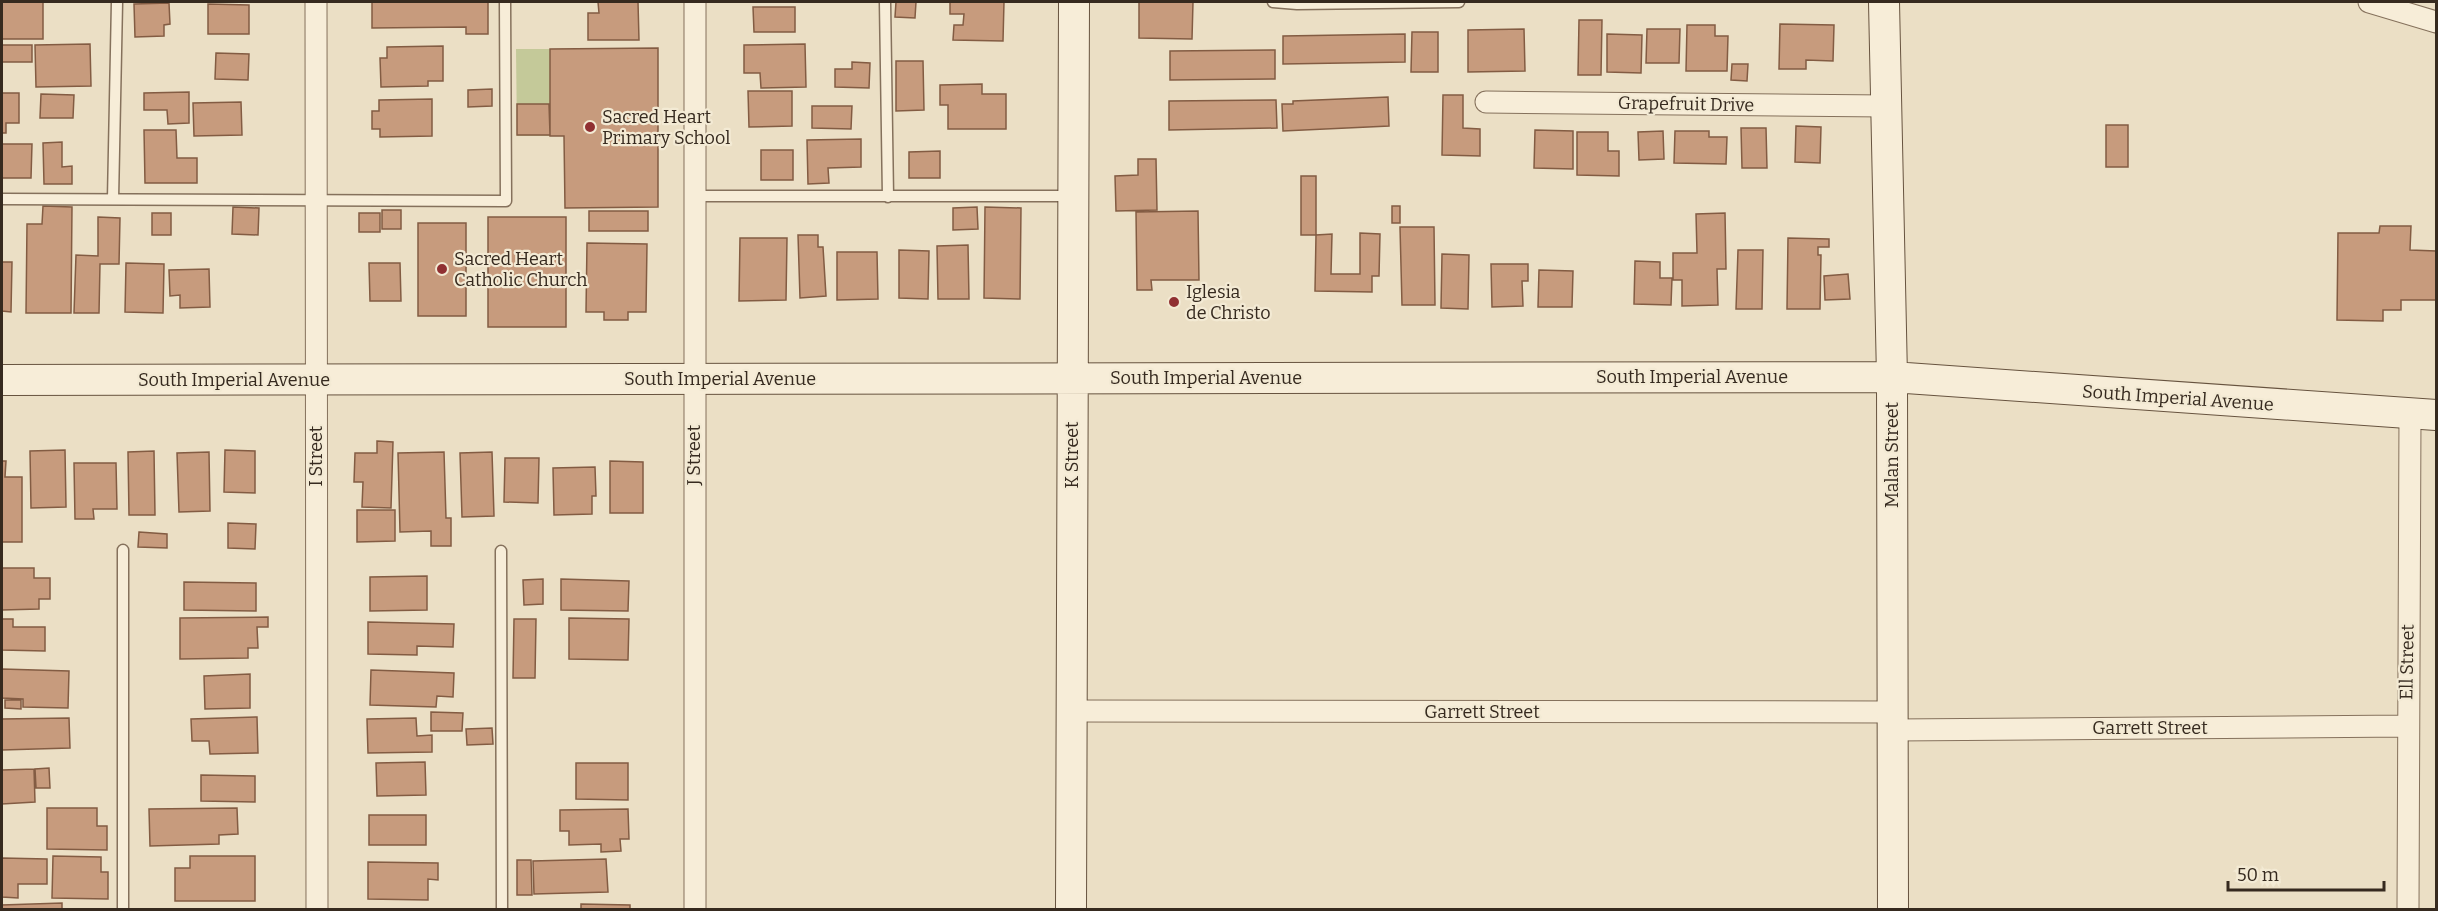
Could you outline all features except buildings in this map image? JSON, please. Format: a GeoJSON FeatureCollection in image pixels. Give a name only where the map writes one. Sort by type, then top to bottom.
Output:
{"type":"FeatureCollection","features":[{"type":"Feature","properties":{"kind":"main road","name":"K Street"},"geometry":{"type":"LineString","coordinates":[[1071,909],[1074,2]]}},
{"type":"Feature","properties":{"kind":"main road","name":"Malan Street"},"geometry":{"type":"LineString","coordinates":[[1884,2],[1892,377],[1893,909]]}},
{"type":"Feature","properties":{"kind":"main road","name":"South Imperial Avenue"},"geometry":{"type":"LineString","coordinates":[[2,380],[1892,377],[2423,415]]}},
{"type":"Feature","properties":{"kind":"street","name":"I Street"},"geometry":{"type":"LineString","coordinates":[[316,2],[317,909]]}},
{"type":"Feature","properties":{"kind":"street","name":"J Street"},"geometry":{"type":"LineString","coordinates":[[695,2],[693,196],[695,909]]}},
{"type":"Feature","properties":{"kind":"street"},"geometry":{"type":"LineString","coordinates":[[2369,2],[2436,22]]}},
{"type":"Feature","properties":{"kind":"street","name":"Grapefruit Drive"},"geometry":{"type":"LineString","coordinates":[[1486,102],[1886,106]]}},
{"type":"Feature","properties":{"kind":"street","name":"Ell Street"},"geometry":{"type":"LineString","coordinates":[[2408,909],[2406,726],[2423,415]]}},
{"type":"Feature","properties":{"kind":"street","name":"Garrett Street"},"geometry":{"type":"LineString","coordinates":[[1071,711],[2406,726]]}},
{"type":"Feature","properties":{"kind":"lane"},"geometry":{"type":"LineString","coordinates":[[112,199],[117,2]]}},
{"type":"Feature","properties":{"kind":"lane"},"geometry":{"type":"LineString","coordinates":[[2,199],[506,201],[506,2]]}},
{"type":"Feature","properties":{"kind":"lane"},"geometry":{"type":"LineString","coordinates":[[885,2],[888,196]]}},
{"type":"Feature","properties":{"kind":"lane"},"geometry":{"type":"LineString","coordinates":[[1273,2],[1297,4],[1459,2]]}},
{"type":"Feature","properties":{"kind":"lane"},"geometry":{"type":"LineString","coordinates":[[693,196],[1073,196]]}},
{"type":"Feature","properties":{"kind":"lane"},"geometry":{"type":"LineString","coordinates":[[123,550],[123,909]]}},
{"type":"Feature","properties":{"kind":"lane"},"geometry":{"type":"LineString","coordinates":[[501,551],[502,909]]}},
{"type":"Feature","properties":{"kind":"green space"},"geometry":{"type":"Polygon","coordinates":[[[516,49],[550,49],[550,136],[517,136],[516,49]]]}},
{"type":"Feature","properties":{"kind":"place","name":"Sacred Heart Primary School"},"geometry":{"type":"Point","coordinates":[590,127]}},
{"type":"Feature","properties":{"kind":"place","name":"Sacred Heart Catholic Church"},"geometry":{"type":"Point","coordinates":[442,269]}},
{"type":"Feature","properties":{"kind":"place","name":"Iglesia de Christo"},"geometry":{"type":"Point","coordinates":[1174,302]}}]}
